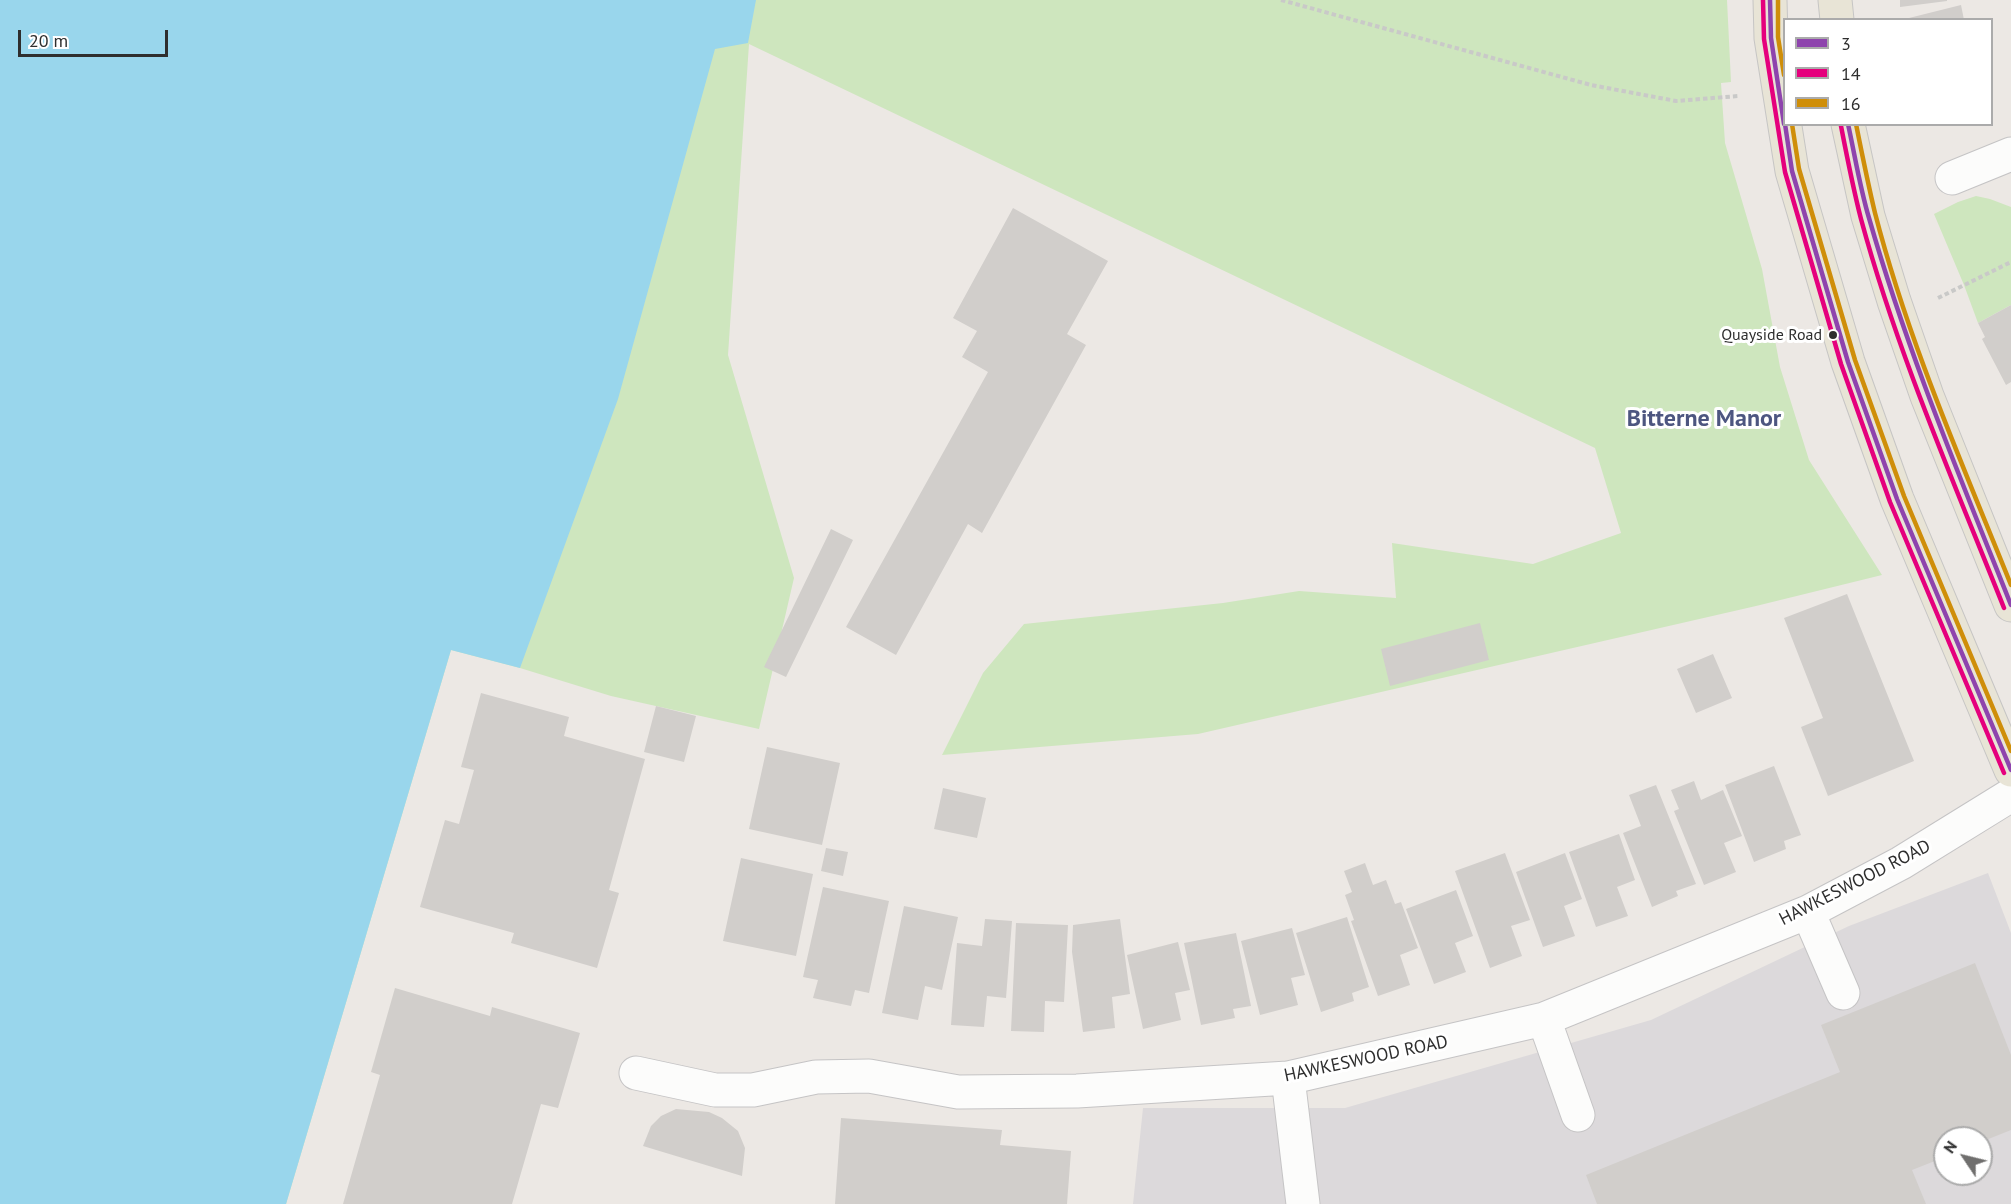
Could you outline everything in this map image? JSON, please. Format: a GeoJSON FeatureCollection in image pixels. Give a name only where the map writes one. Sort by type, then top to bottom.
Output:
{"type":"FeatureCollection","features":[{"type":"Feature","properties":{"kind":"main road"},"geometry":{"type":"LineString","coordinates":[[1770,0],[1771,38],[1783,114]]}},
{"type":"Feature","properties":{"kind":"main road"},"geometry":{"type":"LineString","coordinates":[[1835,0],[1837,18]]}},
{"type":"Feature","properties":{"kind":"main road"},"geometry":{"type":"LineString","coordinates":[[1785,126],[1792,171],[1848,362],[1897,499],[2011,770]]}},
{"type":"Feature","properties":{"kind":"main road"},"geometry":{"type":"LineString","coordinates":[[1848,126],[1868,216],[1899,317],[1931,406],[2011,605]]}},
{"type":"Feature","properties":{"kind":"street"},"geometry":{"type":"LineString","coordinates":[[1952,178],[2011,154]]}},
{"type":"Feature","properties":{"kind":"street","name":"HAWKESWOOD ROAD"},"geometry":{"type":"LineString","coordinates":[[636,1073],[715,1090],[753,1090],[816,1077],[869,1076],[958,1092],[1077,1092],[1288,1078],[1544,1019],[1808,912],[1901,863],[2011,795]]}},
{"type":"Feature","properties":{"kind":"street"},"geometry":{"type":"LineString","coordinates":[[1808,912],[1843,993]]}},
{"type":"Feature","properties":{"kind":"street"},"geometry":{"type":"LineString","coordinates":[[1544,1019],[1578,1115]]}},
{"type":"Feature","properties":{"kind":"street"},"geometry":{"type":"LineString","coordinates":[[1288,1078],[1304,1204]]}},
{"type":"Feature","properties":{"kind":"path"},"geometry":{"type":"LineString","coordinates":[[1281,0],[1591,85],[1676,101],[1740,96]]}},
{"type":"Feature","properties":{"kind":"path"},"geometry":{"type":"LineString","coordinates":[[1899,317],[2011,262]]}},
{"type":"Feature","properties":{"kind":"shaded area"},"geometry":{"type":"Polygon","coordinates":[[[1988,873],[2011,933],[2011,1204],[1133,1204],[1143,1108],[1345,1108],[1651,1020],[1849,926],[1988,873]]]}},
{"type":"Feature","properties":{"kind":"green space"},"geometry":{"type":"Polygon","coordinates":[[[0,0],[1727,0],[1731,82],[1721,83],[1725,143],[1762,269],[1780,367],[1809,460],[1882,575],[1198,734],[942,755],[983,673],[1024,624],[1223,603],[1299,591],[1396,598],[1392,543],[1533,564],[1621,533],[1595,448],[749,44],[728,355],[794,578],[759,729],[611,696],[451,650],[286,1204],[0,1204],[0,0]]]}},
{"type":"Feature","properties":{"kind":"green space"},"geometry":{"type":"Polygon","coordinates":[[[1976,196],[2011,207],[2011,305],[1978,323],[1934,214],[1976,196]]]}},
{"type":"Feature","properties":{"kind":"water"},"geometry":{"type":"Polygon","coordinates":[[[0,0],[756,0],[748,43],[715,49],[618,399],[520,668],[451,650],[286,1204],[0,1204],[0,0]]]}},
{"type":"Feature","properties":{"kind":"building"},"geometry":{"type":"Polygon","coordinates":[[[1900,0],[1947,0],[1947,1],[1900,7],[1900,0]]]}},
{"type":"Feature","properties":{"kind":"building"},"geometry":{"type":"Polygon","coordinates":[[[1961,5],[1964,18],[1909,18],[1961,5]]]}},
{"type":"Feature","properties":{"kind":"building"},"geometry":{"type":"Polygon","coordinates":[[[1013,208],[1108,261],[1067,334],[1086,345],[982,533],[968,524],[896,655],[846,627],[988,372],[962,357],[977,331],[953,318],[1013,208]]]}},
{"type":"Feature","properties":{"kind":"building"},"geometry":{"type":"Polygon","coordinates":[[[2011,305],[2011,382],[2006,385],[1982,339],[1985,337],[1978,323],[2011,305]]]}},
{"type":"Feature","properties":{"kind":"building"},"geometry":{"type":"Polygon","coordinates":[[[831,529],[853,540],[786,677],[764,667],[831,529]]]}},
{"type":"Feature","properties":{"kind":"building"},"geometry":{"type":"Polygon","coordinates":[[[1847,594],[1914,761],[1828,796],[1801,727],[1823,718],[1784,618],[1847,594]]]}},
{"type":"Feature","properties":{"kind":"building"},"geometry":{"type":"Polygon","coordinates":[[[1480,623],[1489,660],[1390,686],[1381,649],[1480,623]]]}},
{"type":"Feature","properties":{"kind":"building"},"geometry":{"type":"Polygon","coordinates":[[[1713,654],[1732,698],[1696,713],[1677,669],[1713,654]]]}},
{"type":"Feature","properties":{"kind":"building"},"geometry":{"type":"Polygon","coordinates":[[[481,693],[569,717],[564,736],[645,759],[609,890],[619,893],[597,968],[511,943],[514,933],[420,907],[445,820],[459,824],[474,770],[461,767],[481,693]]]}},
{"type":"Feature","properties":{"kind":"building"},"geometry":{"type":"Polygon","coordinates":[[[656,706],[696,716],[684,762],[644,752],[656,706]]]}},
{"type":"Feature","properties":{"kind":"building"},"geometry":{"type":"Polygon","coordinates":[[[767,747],[840,763],[822,845],[749,829],[767,747]]]}},
{"type":"Feature","properties":{"kind":"building"},"geometry":{"type":"Polygon","coordinates":[[[1774,766],[1801,835],[1784,841],[1786,849],[1754,862],[1725,785],[1774,766]]]}},
{"type":"Feature","properties":{"kind":"building"},"geometry":{"type":"Polygon","coordinates":[[[1694,781],[1701,800],[1723,790],[1742,836],[1724,843],[1736,872],[1704,885],[1674,811],[1679,809],[1671,790],[1694,781]]]}},
{"type":"Feature","properties":{"kind":"building"},"geometry":{"type":"Polygon","coordinates":[[[1656,785],[1696,884],[1676,891],[1678,896],[1652,907],[1623,833],[1641,826],[1629,795],[1656,785]]]}},
{"type":"Feature","properties":{"kind":"building"},"geometry":{"type":"Polygon","coordinates":[[[943,788],[986,798],[977,838],[934,829],[943,788]]]}},
{"type":"Feature","properties":{"kind":"building"},"geometry":{"type":"Polygon","coordinates":[[[1619,834],[1635,880],[1617,887],[1628,916],[1596,927],[1569,852],[1619,834]]]}},
{"type":"Feature","properties":{"kind":"building"},"geometry":{"type":"Polygon","coordinates":[[[826,848],[848,852],[843,876],[821,871],[826,848]]]}},
{"type":"Feature","properties":{"kind":"building"},"geometry":{"type":"Polygon","coordinates":[[[1505,853],[1530,920],[1511,926],[1522,956],[1490,968],[1455,871],[1505,853]]]}},
{"type":"Feature","properties":{"kind":"building"},"geometry":{"type":"Polygon","coordinates":[[[1565,853],[1582,899],[1564,906],[1575,936],[1543,947],[1516,872],[1565,853]]]}},
{"type":"Feature","properties":{"kind":"building"},"geometry":{"type":"Polygon","coordinates":[[[741,858],[813,874],[796,956],[723,941],[741,858]]]}},
{"type":"Feature","properties":{"kind":"building"},"geometry":{"type":"Polygon","coordinates":[[[1365,863],[1373,885],[1386,880],[1395,904],[1401,902],[1418,948],[1400,955],[1410,985],[1378,996],[1351,921],[1354,920],[1345,895],[1352,892],[1344,871],[1365,863]]]}},
{"type":"Feature","properties":{"kind":"building"},"geometry":{"type":"Polygon","coordinates":[[[823,887],[889,901],[869,993],[855,990],[851,1006],[813,998],[818,980],[803,977],[823,887]]]}},
{"type":"Feature","properties":{"kind":"building"},"geometry":{"type":"Polygon","coordinates":[[[1456,890],[1473,936],[1455,943],[1466,972],[1434,984],[1406,909],[1456,890]]]}},
{"type":"Feature","properties":{"kind":"building"},"geometry":{"type":"Polygon","coordinates":[[[904,906],[958,917],[942,990],[925,986],[918,1020],[882,1013],[904,906]]]}},
{"type":"Feature","properties":{"kind":"building"},"geometry":{"type":"Polygon","coordinates":[[[1347,917],[1369,987],[1352,993],[1354,1001],[1321,1012],[1296,933],[1347,917]]]}},
{"type":"Feature","properties":{"kind":"building"},"geometry":{"type":"Polygon","coordinates":[[[985,919],[1012,921],[1006,998],[987,996],[984,1027],[951,1025],[957,943],[982,946],[985,919]]]}},
{"type":"Feature","properties":{"kind":"building"},"geometry":{"type":"Polygon","coordinates":[[[1120,919],[1130,994],[1112,997],[1115,1028],[1083,1032],[1072,952],[1073,925],[1120,919]]]}},
{"type":"Feature","properties":{"kind":"building"},"geometry":{"type":"Polygon","coordinates":[[[1016,923],[1068,925],[1064,1002],[1045,1001],[1044,1032],[1011,1031],[1016,923]]]}},
{"type":"Feature","properties":{"kind":"building"},"geometry":{"type":"Polygon","coordinates":[[[1292,928],[1305,975],[1291,978],[1298,1005],[1260,1015],[1241,941],[1292,928]]]}},
{"type":"Feature","properties":{"kind":"building"},"geometry":{"type":"Polygon","coordinates":[[[1236,933],[1251,1006],[1233,1009],[1235,1018],[1201,1025],[1184,943],[1236,933]]]}},
{"type":"Feature","properties":{"kind":"building"},"geometry":{"type":"Polygon","coordinates":[[[1178,942],[1190,990],[1175,993],[1181,1020],[1143,1029],[1127,955],[1178,942]]]}},
{"type":"Feature","properties":{"kind":"building"},"geometry":{"type":"Polygon","coordinates":[[[1975,963],[2011,1055],[2011,1130],[1993,1137],[1993,1126],[1933,1126],[1933,1162],[1912,1170],[1926,1204],[1597,1204],[1586,1175],[1840,1072],[1821,1025],[1975,963]]]}},
{"type":"Feature","properties":{"kind":"building"},"geometry":{"type":"Polygon","coordinates":[[[395,988],[490,1016],[492,1007],[580,1033],[558,1108],[541,1104],[512,1204],[343,1204],[380,1075],[371,1072],[395,988]]]}},
{"type":"Feature","properties":{"kind":"building"},"geometry":{"type":"Polygon","coordinates":[[[676,1109],[709,1112],[722,1118],[738,1131],[745,1148],[742,1176],[643,1146],[651,1126],[661,1116],[676,1109]]]}},
{"type":"Feature","properties":{"kind":"building"},"geometry":{"type":"Polygon","coordinates":[[[841,1118],[1002,1130],[1000,1145],[1071,1151],[1067,1204],[835,1204],[841,1118]]]}},
{"type":"Feature","properties":{"kind":"transit line","name":"14"},"geometry":{"type":"LineString","coordinates":[[1763,0],[1764,39],[1785,172],[1841,364],[1890,502],[2004,773]]}},
{"type":"Feature","properties":{"kind":"transit line","name":"3"},"geometry":{"type":"LineString","coordinates":[[1770,0],[1771,38],[1783,117]]}},
{"type":"Feature","properties":{"kind":"transit line","name":"16"},"geometry":{"type":"LineString","coordinates":[[1778,0],[1778,37],[1783,69]]}},
{"type":"Feature","properties":{"kind":"transit line","name":"3"},"geometry":{"type":"LineString","coordinates":[[1785,126],[1792,171],[1848,362],[1897,499],[2011,770]]}},
{"type":"Feature","properties":{"kind":"transit line","name":"16"},"geometry":{"type":"LineString","coordinates":[[1792,126],[1799,169],[1855,360],[1904,496],[2011,751]]}},
{"type":"Feature","properties":{"kind":"transit line","name":"14"},"geometry":{"type":"LineString","coordinates":[[1841,126],[1861,219],[1891,318],[2004,608]]}},
{"type":"Feature","properties":{"kind":"transit line","name":"3"},"geometry":{"type":"LineString","coordinates":[[1848,126],[1866,207],[1900,317],[1935,413],[2011,605]]}},
{"type":"Feature","properties":{"kind":"transit line","name":"16"},"geometry":{"type":"LineString","coordinates":[[1856,126],[1875,213],[1903,308],[1937,401],[2011,585]]}},
{"type":"Feature","properties":{"kind":"place","name":"Quayside Road"},"geometry":{"type":"Point","coordinates":[1833,335]}},
{"type":"Feature","properties":{"kind":"district","name":"Bitterne Manor"},"geometry":{"type":"Point","coordinates":[1704,419]}}]}
